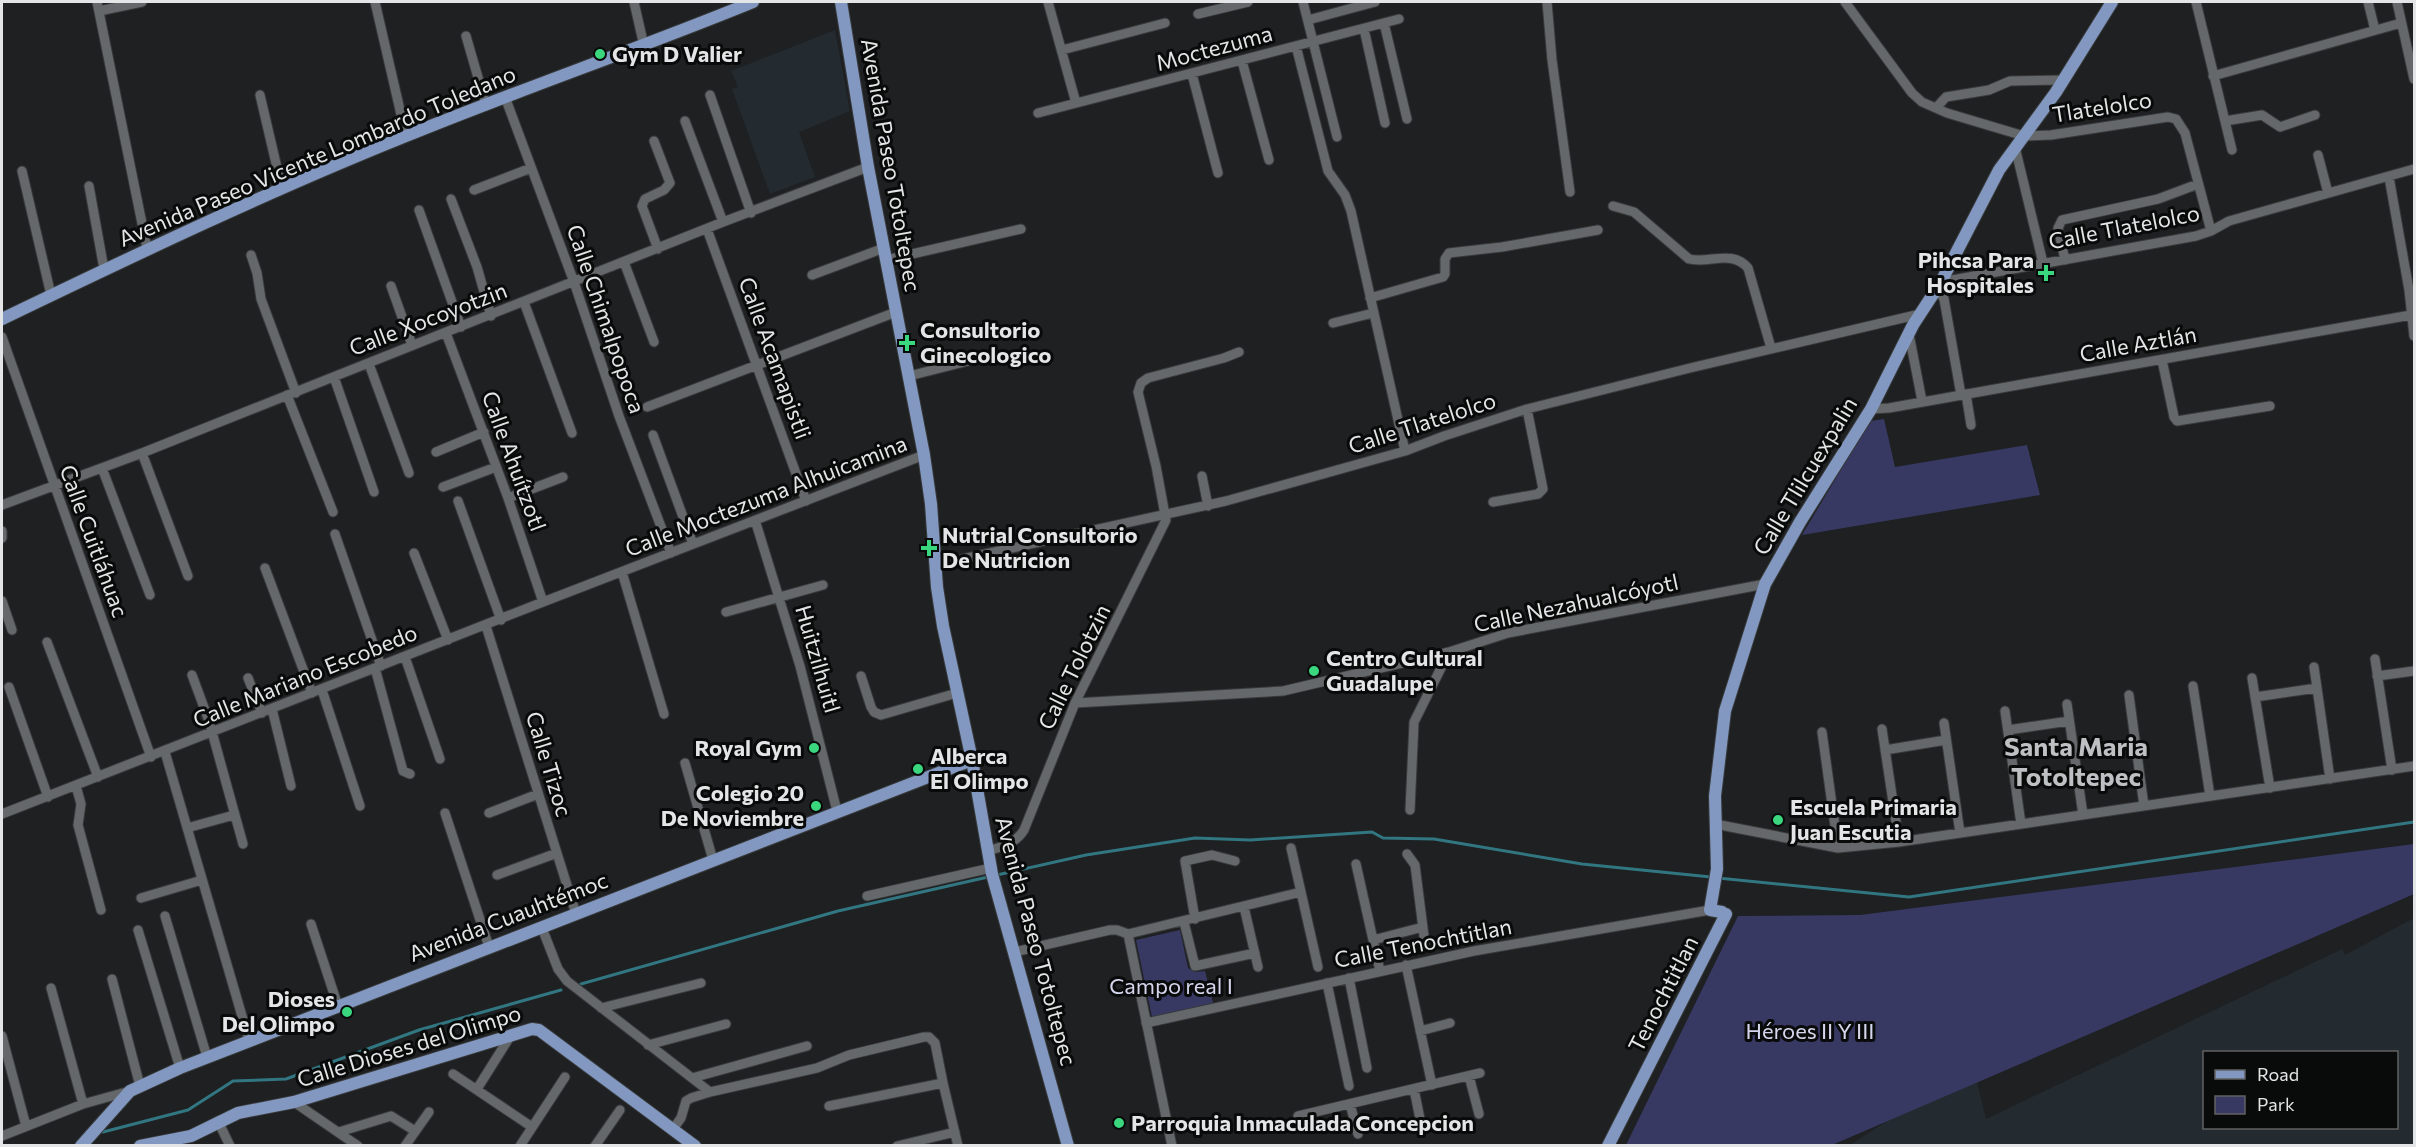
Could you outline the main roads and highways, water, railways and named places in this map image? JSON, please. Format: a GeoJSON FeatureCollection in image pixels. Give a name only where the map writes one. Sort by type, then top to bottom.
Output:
{"type":"FeatureCollection","features":[{"type":"Feature","properties":{"kind":"main road","name":"Avenida Paseo Vicente Lombardo Toledano"},"geometry":{"type":"LineString","coordinates":[[2,319],[147,248],[406,136],[753,2]]}},
{"type":"Feature","properties":{"kind":"main road","name":"Avenida Paseo Totoltepec"},"geometry":{"type":"LineString","coordinates":[[841,2],[868,167],[924,455],[943,626],[972,760],[992,874],[1068,1146]]}},
{"type":"Feature","properties":{"kind":"main road","name":"Calle Tlilcuexpalin"},"geometry":{"type":"LineString","coordinates":[[1717,869],[1715,796],[1725,711],[1766,584],[1800,522],[1871,409],[1909,334],[1939,285],[1999,170],[2064,80],[2112,2]]}},
{"type":"Feature","properties":{"kind":"main road","name":"Avenida Cuauhtémoc"},"geometry":{"type":"LineString","coordinates":[[81,1146],[135,1089],[180,1068],[972,760]]}},
{"type":"Feature","properties":{"kind":"main road","name":"Tenochtitlan"},"geometry":{"type":"LineString","coordinates":[[1608,1146],[1718,912],[1715,883],[1717,869]]}},
{"type":"Feature","properties":{"kind":"main road","name":"Calle Dioses del Olimpo"},"geometry":{"type":"LineString","coordinates":[[140,1146],[192,1136],[238,1113],[294,1102],[528,1029],[539,1030],[695,1146]]}},
{"type":"Feature","properties":{"kind":"waterway"},"geometry":{"type":"LineString","coordinates":[[1718,878],[1909,897],[2414,822]]}},
{"type":"Feature","properties":{"kind":"waterway"},"geometry":{"type":"LineString","coordinates":[[997,875],[1086,855],[1195,838],[1250,840],[1372,832],[1383,838],[1434,839],[1582,864],[1711,877]]}},
{"type":"Feature","properties":{"kind":"waterway"},"geometry":{"type":"LineString","coordinates":[[581,984],[838,911],[988,877]]}},
{"type":"Feature","properties":{"kind":"waterway"},"geometry":{"type":"LineString","coordinates":[[103,1132],[188,1110],[233,1081],[286,1079],[419,1030],[561,990]]}},
{"type":"Feature","properties":{"kind":"place","name":"Gym D Valier"},"geometry":{"type":"Point","coordinates":[600,54]}},
{"type":"Feature","properties":{"kind":"place","name":"Pihcsa Para Hospitales"},"geometry":{"type":"Point","coordinates":[2046,273]}},
{"type":"Feature","properties":{"kind":"place","name":"Consultorio Ginecologico"},"geometry":{"type":"Point","coordinates":[907,343]}},
{"type":"Feature","properties":{"kind":"place","name":"Nutrial Consultorio De Nutricion"},"geometry":{"type":"Point","coordinates":[929,548]}},
{"type":"Feature","properties":{"kind":"place","name":"Centro Cultural Guadalupe"},"geometry":{"type":"Point","coordinates":[1314,671]}},
{"type":"Feature","properties":{"kind":"place","name":"Royal Gym"},"geometry":{"type":"Point","coordinates":[814,748]}},
{"type":"Feature","properties":{"kind":"place","name":"Alberca El Olimpo"},"geometry":{"type":"Point","coordinates":[918,769]}},
{"type":"Feature","properties":{"kind":"place","name":"Colegio 20 De Noviembre"},"geometry":{"type":"Point","coordinates":[816,806]}},
{"type":"Feature","properties":{"kind":"place","name":"Escuela Primaria Juan Escutia"},"geometry":{"type":"Point","coordinates":[1778,820]}},
{"type":"Feature","properties":{"kind":"place","name":"Dioses Del Olimpo"},"geometry":{"type":"Point","coordinates":[347,1012]}},
{"type":"Feature","properties":{"kind":"place","name":"Parroquia Inmaculada Concepcion"},"geometry":{"type":"Point","coordinates":[1119,1123]}},
{"type":"Feature","properties":{"kind":"district","name":"Santa Maria Totoltepec"},"geometry":{"type":"Point","coordinates":[2076,762]}},
{"type":"Feature","properties":{"kind":"park label","name":"Campo real I"},"geometry":{"type":"Point","coordinates":[1171,986]}},
{"type":"Feature","properties":{"kind":"park label","name":"Héroes II Y III"},"geometry":{"type":"Point","coordinates":[1810,1031]}}]}
